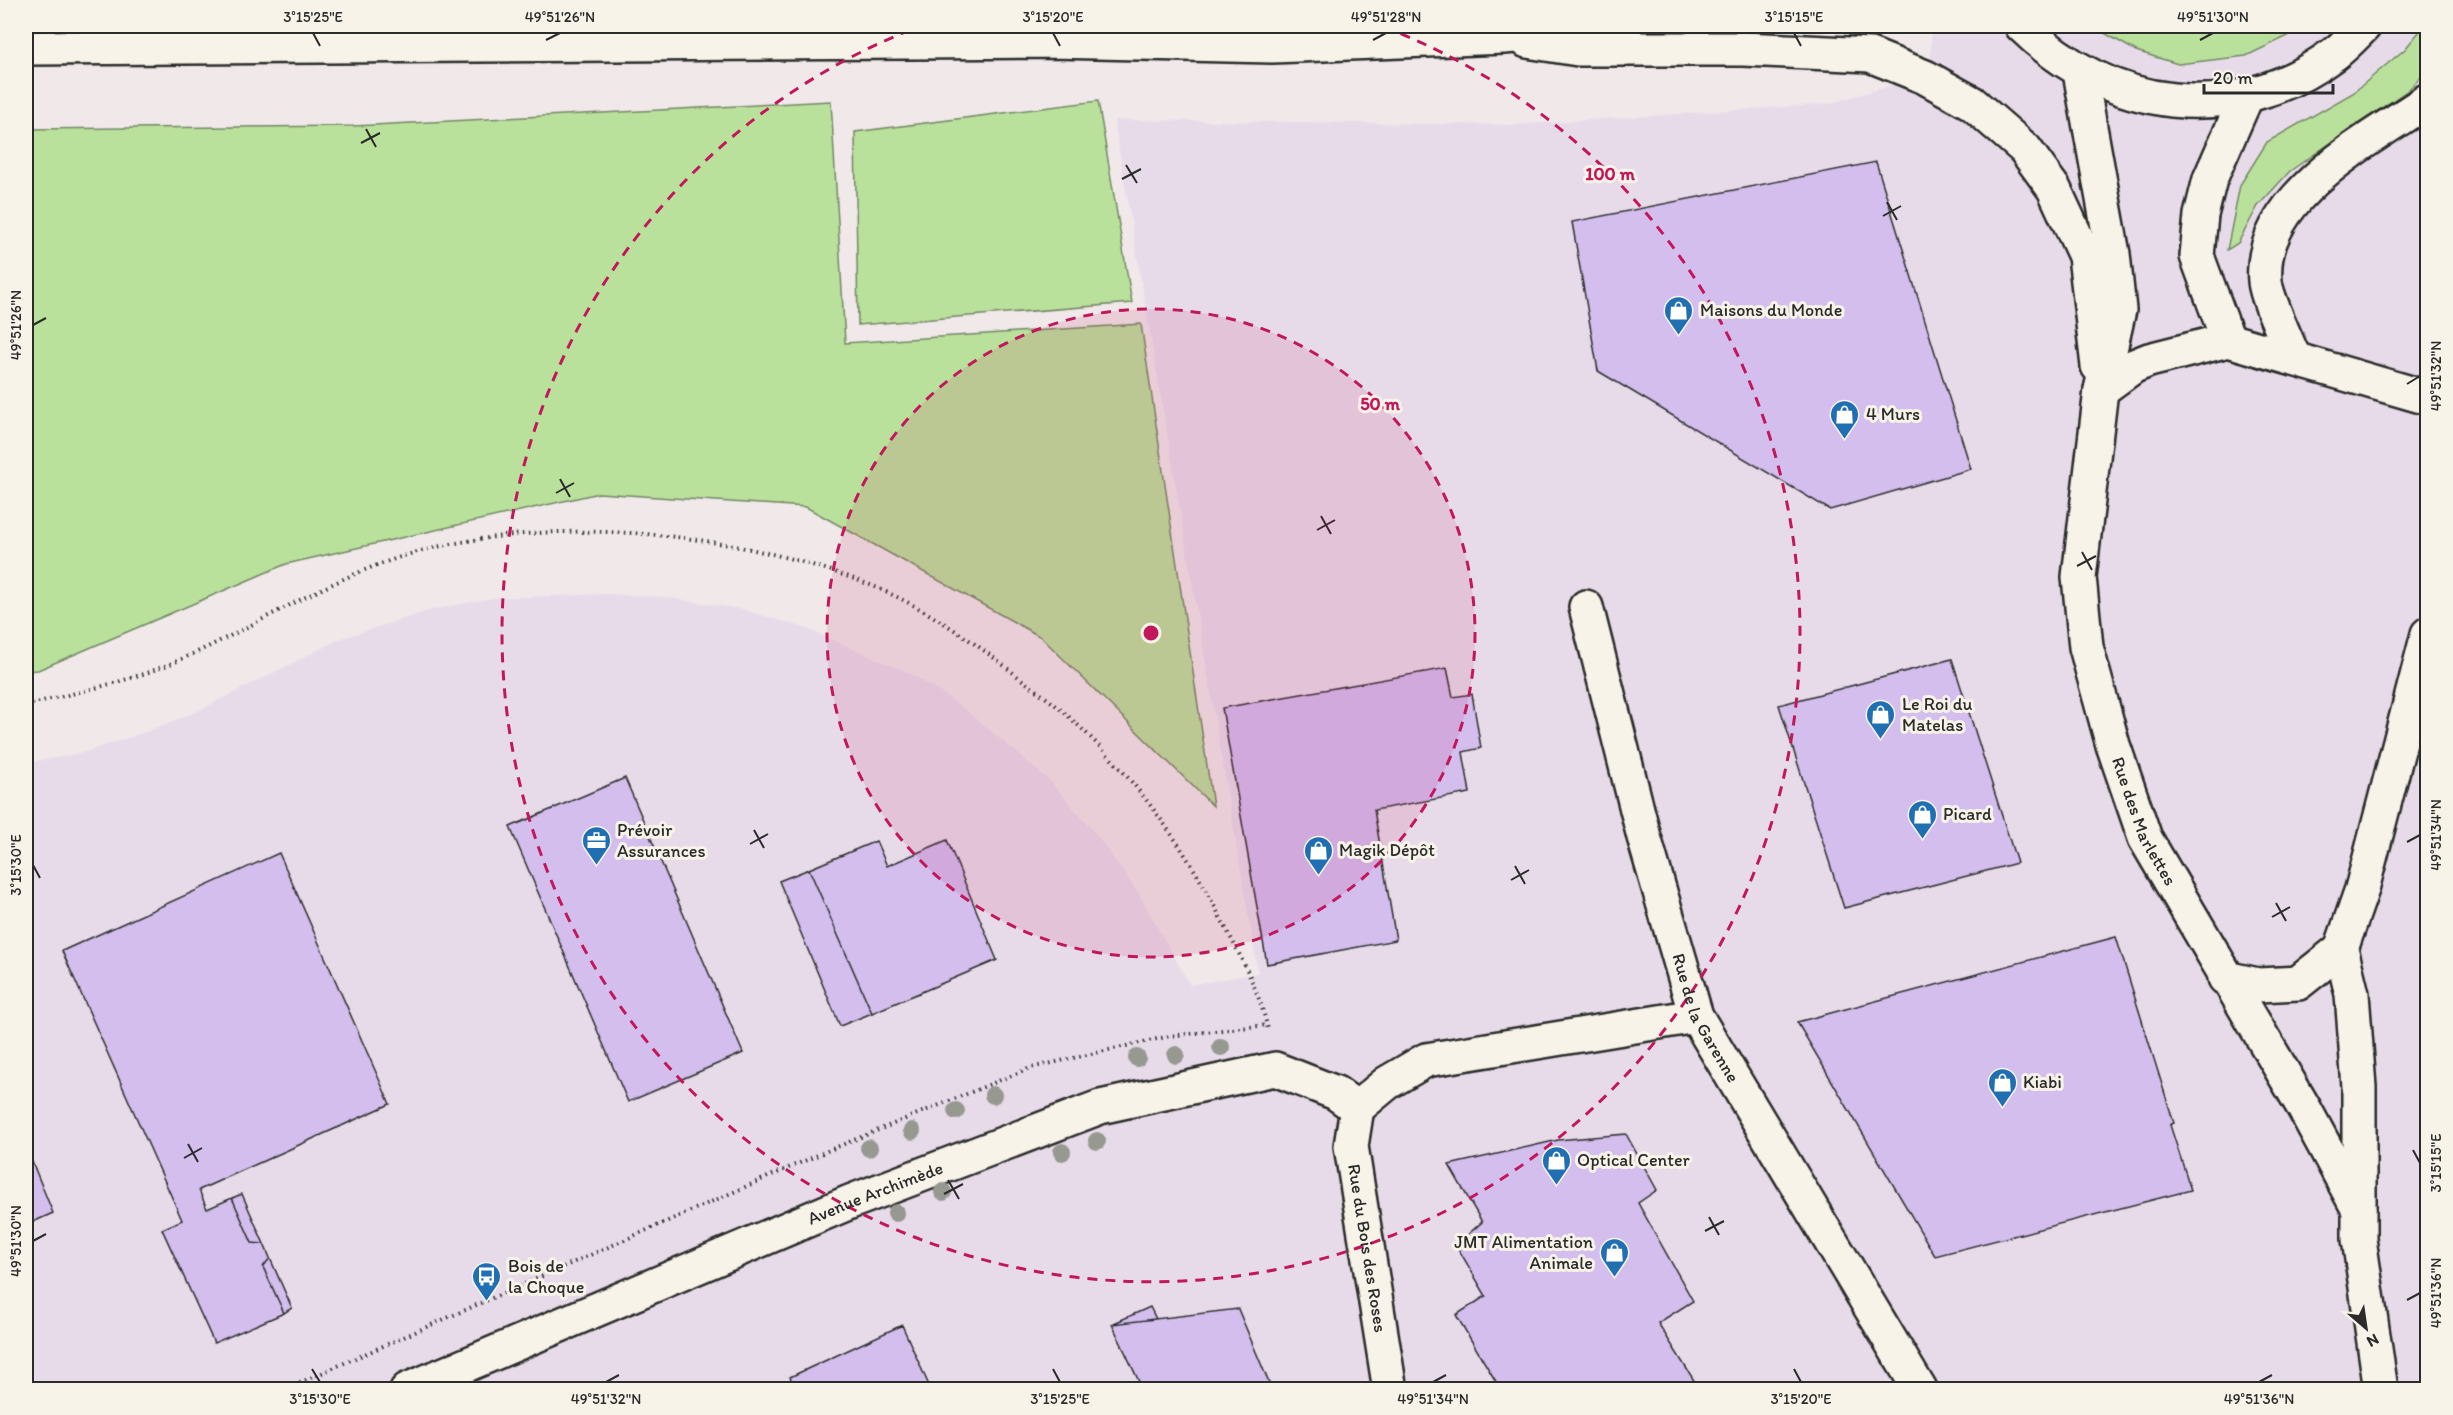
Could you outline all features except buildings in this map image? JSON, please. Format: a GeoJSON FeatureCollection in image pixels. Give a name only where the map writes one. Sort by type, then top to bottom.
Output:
{"type":"FeatureCollection","features":[{"type":"Feature","properties":{"kind":"street"},"geometry":{"type":"LineString","coordinates":[[26,48],[1040,41],[1272,46],[1504,37],[1626,26]]}},
{"type":"Feature","properties":{"kind":"street"},"geometry":{"type":"LineString","coordinates":[[2022,26],[2040,43],[2080,72],[2111,87],[2144,96],[2178,101],[2213,100],[2247,95],[2294,79],[2335,53],[2364,26]]}},
{"type":"Feature","properties":{"kind":"street"},"geometry":{"type":"LineString","coordinates":[[1504,37],[1578,49],[1743,49],[1870,55],[1925,77],[1972,103],[2025,149],[2054,189],[2085,256],[2100,390]]}},
{"type":"Feature","properties":{"kind":"street"},"geometry":{"type":"LineString","coordinates":[[2080,72],[2113,254],[2119,310],[2100,390]]}},
{"type":"Feature","properties":{"kind":"street"},"geometry":{"type":"LineString","coordinates":[[2228,340],[2197,256],[2201,215],[2210,179],[2247,95]]}},
{"type":"Feature","properties":{"kind":"street"},"geometry":{"type":"LineString","coordinates":[[2294,358],[2265,282],[2270,239],[2287,208],[2317,177],[2427,100]]}},
{"type":"Feature","properties":{"kind":"street"},"geometry":{"type":"LineString","coordinates":[[2100,390],[2134,366],[2149,360],[2228,340],[2294,358],[2425,400]]}},
{"type":"Feature","properties":{"kind":"street","name":"Rue des Marlettes"},"geometry":{"type":"LineString","coordinates":[[2100,390],[2079,577],[2086,646],[2113,744],[2145,838],[2304,1108],[2358,1210]]}},
{"type":"Feature","properties":{"kind":"street","name":"Rue de la Garenne"},"geometry":{"type":"LineString","coordinates":[[1586,607],[1644,837],[1696,1016],[1920,1389]]}},
{"type":"Feature","properties":{"kind":"street"},"geometry":{"type":"LineString","coordinates":[[2226,978],[2258,985],[2298,983],[2341,949],[2362,889],[2427,634]]}},
{"type":"Feature","properties":{"kind":"street","name":"Rue des Marlettes"},"geometry":{"type":"LineString","coordinates":[[2341,949],[2352,993],[2359,1087],[2359,1239],[2381,1389]]}},
{"type":"Feature","properties":{"kind":"street"},"geometry":{"type":"LineString","coordinates":[[1275,1069],[1336,1093],[1357,1108],[1387,1083],[1426,1060],[1696,1016]]}},
{"type":"Feature","properties":{"kind":"street","name":"Avenue Archimède"},"geometry":{"type":"LineString","coordinates":[[406,1389],[850,1202],[1100,1107],[1275,1069]]}},
{"type":"Feature","properties":{"kind":"street","name":"Rue du Bois des Roses"},"geometry":{"type":"LineString","coordinates":[[1357,1108],[1351,1146],[1390,1389]]}},
{"type":"Feature","properties":{"kind":"path"},"geometry":{"type":"LineString","coordinates":[[26,705],[138,676],[176,661],[376,563],[449,544],[538,532],[620,533],[717,542],[833,573],[877,588],[972,640],[1066,714],[1105,752],[1177,840],[1244,962],[1267,1025],[1275,1069]]}},
{"type":"Feature","properties":{"kind":"path"},"geometry":{"type":"LineString","coordinates":[[283,1389],[827,1151],[1030,1068],[1170,1036],[1267,1025]]}},
{"type":"Feature","properties":{"kind":"shaded area"},"geometry":{"type":"Polygon","coordinates":[[[1931,26],[2427,26],[2427,1389],[26,1390],[26,763],[82,753],[148,731],[196,712],[340,639],[431,610],[493,598],[608,594],[663,597],[741,609],[805,628],[912,674],[958,704],[1003,741],[1051,782],[1095,833],[1139,894],[1190,985],[1258,973],[1114,120],[1513,125],[1828,104],[1931,74],[1931,26]]]}},
{"type":"Feature","properties":{"kind":"green space"},"geometry":{"type":"Polygon","coordinates":[[[2092,26],[2309,26],[2246,56],[2178,64],[2136,51],[2092,26]]]}},
{"type":"Feature","properties":{"kind":"green space"},"geometry":{"type":"Polygon","coordinates":[[[2424,26],[2427,26],[2427,71],[2408,90],[2290,171],[2258,206],[2238,243],[2227,250],[2240,185],[2267,142],[2353,93],[2405,49],[2424,26]]]}},
{"type":"Feature","properties":{"kind":"green space"},"geometry":{"type":"Polygon","coordinates":[[[831,101],[845,343],[1141,324],[1213,806],[1041,637],[806,507],[599,493],[286,564],[38,670],[26,671],[26,129],[354,126],[831,101]]]}},
{"type":"Feature","properties":{"kind":"green space"},"geometry":{"type":"Polygon","coordinates":[[[1098,101],[1132,303],[858,325],[855,132],[1098,101]]]}},
{"type":"Feature","properties":{"kind":"place","name":"Maisons du Monde"},"geometry":{"type":"Point","coordinates":[1679,336]}},
{"type":"Feature","properties":{"kind":"place","name":"4 Murs"},"geometry":{"type":"Point","coordinates":[1845,440]}},
{"type":"Feature","properties":{"kind":"place","name":"Le Roi du Matelas"},"geometry":{"type":"Point","coordinates":[1881,740]}},
{"type":"Feature","properties":{"kind":"place","name":"Picard"},"geometry":{"type":"Point","coordinates":[1922,840]}},
{"type":"Feature","properties":{"kind":"place","name":"Prévoir Assurances"},"geometry":{"type":"Point","coordinates":[596,866]}},
{"type":"Feature","properties":{"kind":"place","name":"Magik Dépôt"},"geometry":{"type":"Point","coordinates":[1318,876]}},
{"type":"Feature","properties":{"kind":"place","name":"Kiabi"},"geometry":{"type":"Point","coordinates":[2002,1108]}},
{"type":"Feature","properties":{"kind":"place","name":"Optical Center"},"geometry":{"type":"Point","coordinates":[1556,1186]}},
{"type":"Feature","properties":{"kind":"place","name":"JMT Alimentation Animale"},"geometry":{"type":"Point","coordinates":[1614,1278]}},
{"type":"Feature","properties":{"kind":"place","name":"Bois de la Choque"},"geometry":{"type":"Point","coordinates":[487,1302]}}]}
